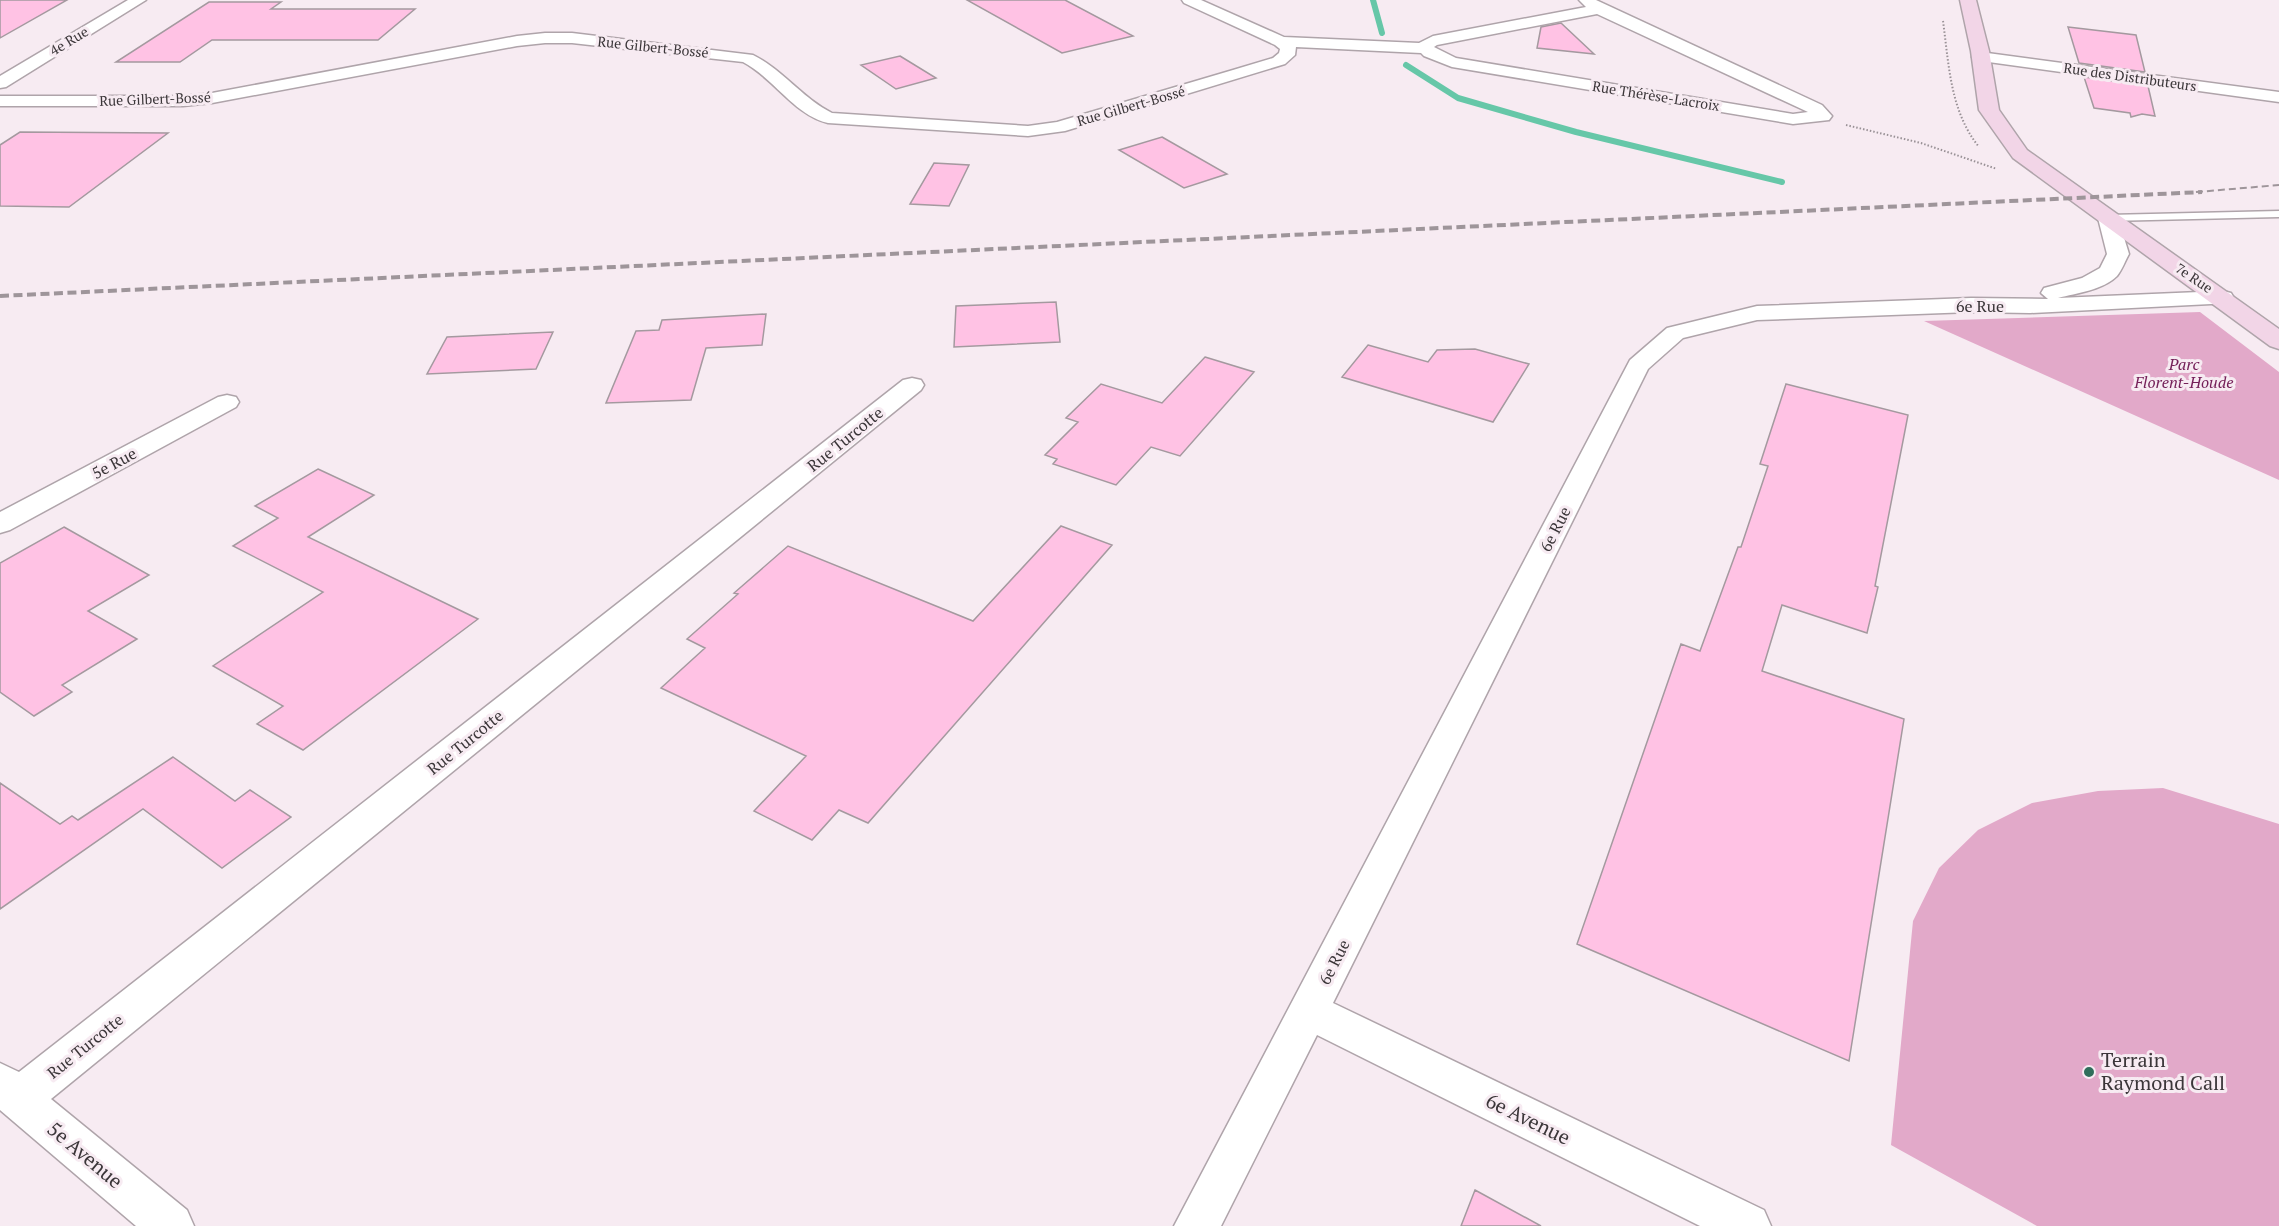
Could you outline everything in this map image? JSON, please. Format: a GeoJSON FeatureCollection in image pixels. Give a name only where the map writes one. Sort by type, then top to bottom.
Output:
{"type":"FeatureCollection","features":[{"type":"Feature","properties":{"kind":"main road","name":"7e Rue"},"geometry":{"type":"LineString","coordinates":[[1968,0],[1989,110],[2020,154],[2223,298],[2279,341]]}},
{"type":"Feature","properties":{"kind":"street","name":"4e Rue"},"geometry":{"type":"LineString","coordinates":[[0,83],[139,0]]}},
{"type":"Feature","properties":{"kind":"street"},"geometry":{"type":"LineString","coordinates":[[1189,0],[1281,42],[1426,48],[1426,44],[1432,40],[1592,4],[1816,109],[1823,116],[1810,119]]}},
{"type":"Feature","properties":{"kind":"street","name":"Rue Gilbert-Bossé"},"geometry":{"type":"LineString","coordinates":[[0,101],[183,101],[212,98],[517,41],[572,38],[747,58],[761,63],[817,113],[828,118],[1028,131],[1059,127],[1279,61],[1287,55],[1288,48],[1281,42]]}},
{"type":"Feature","properties":{"kind":"street","name":"Rue Thérèse-Lacroix"},"geometry":{"type":"LineString","coordinates":[[1426,48],[1430,53],[1452,62],[1810,119]]}},
{"type":"Feature","properties":{"kind":"street","name":"Rue des Distributeurs"},"geometry":{"type":"LineString","coordinates":[[1980,57],[2279,98]]}},
{"type":"Feature","properties":{"kind":"street"},"geometry":{"type":"LineString","coordinates":[[1971,305],[2058,292],[2090,283],[2109,272],[2118,254],[2108,218]]}},
{"type":"Feature","properties":{"kind":"street","name":"6e Rue"},"geometry":{"type":"LineString","coordinates":[[1197,1226],[1638,365],[1675,333],[1757,312],[1971,305],[2030,306],[2223,298]]}},
{"type":"Feature","properties":{"kind":"street","name":"Rue Turcotte"},"geometry":{"type":"LineString","coordinates":[[9,1091],[912,385]]}},
{"type":"Feature","properties":{"kind":"street","name":"5e Rue"},"geometry":{"type":"LineString","coordinates":[[0,524],[227,402]]}},
{"type":"Feature","properties":{"kind":"street","name":"6e Avenue"},"geometry":{"type":"LineString","coordinates":[[1309,1011],[1748,1226]]}},
{"type":"Feature","properties":{"kind":"street","name":"5e Avenue"},"geometry":{"type":"LineString","coordinates":[[9,1091],[171,1226]]}},
{"type":"Feature","properties":{"kind":"lane"},"geometry":{"type":"LineString","coordinates":[[2108,218],[2279,214]]}},
{"type":"Feature","properties":{"kind":"path"},"geometry":{"type":"LineString","coordinates":[[1810,119],[1872,130],[1921,143],[1998,170]]}},
{"type":"Feature","properties":{"kind":"green space","name":"Parc Florent-Houde"},"geometry":{"type":"Polygon","coordinates":[[[2200,312],[2279,372],[2279,480],[1924,321],[2200,312]]]}},
{"type":"Feature","properties":{"kind":"green space","name":"Terrain Raymond Call"},"geometry":{"type":"Polygon","coordinates":[[[2163,788],[2279,824],[2279,1226],[2037,1226],[1891,1145],[1913,921],[1939,868],[1978,830],[2032,803],[2098,791],[2163,788]]]}},
{"type":"Feature","properties":{"kind":"building"},"geometry":{"type":"Polygon","coordinates":[[[0,0],[67,0],[0,38],[0,0]]]}},
{"type":"Feature","properties":{"kind":"building"},"geometry":{"type":"Polygon","coordinates":[[[967,0],[1065,0],[1133,36],[1062,53],[967,0]]]}},
{"type":"Feature","properties":{"kind":"building"},"geometry":{"type":"Polygon","coordinates":[[[209,2],[281,2],[271,9],[415,9],[378,40],[212,40],[180,62],[116,62],[209,2]]]}},
{"type":"Feature","properties":{"kind":"building"},"geometry":{"type":"Polygon","coordinates":[[[1561,23],[1594,54],[1537,48],[1541,27],[1561,23]]]}},
{"type":"Feature","properties":{"kind":"building"},"geometry":{"type":"Polygon","coordinates":[[[2068,27],[2136,35],[2145,72],[2079,63],[2068,27]]]}},
{"type":"Feature","properties":{"kind":"building"},"geometry":{"type":"Polygon","coordinates":[[[900,56],[936,78],[896,89],[861,65],[900,56]]]}},
{"type":"Feature","properties":{"kind":"building"},"geometry":{"type":"Polygon","coordinates":[[[2084,77],[2148,86],[2155,116],[2142,114],[2131,117],[2130,113],[2094,108],[2084,77]]]}},
{"type":"Feature","properties":{"kind":"building"},"geometry":{"type":"Polygon","coordinates":[[[20,132],[168,133],[69,207],[0,206],[0,145],[20,132]]]}},
{"type":"Feature","properties":{"kind":"building"},"geometry":{"type":"Polygon","coordinates":[[[1162,137],[1227,174],[1184,188],[1119,150],[1162,137]]]}},
{"type":"Feature","properties":{"kind":"building"},"geometry":{"type":"Polygon","coordinates":[[[934,163],[969,165],[949,206],[910,204],[934,163]]]}},
{"type":"Feature","properties":{"kind":"building"},"geometry":{"type":"Polygon","coordinates":[[[1056,302],[1060,342],[954,347],[956,306],[1056,302]]]}},
{"type":"Feature","properties":{"kind":"building"},"geometry":{"type":"Polygon","coordinates":[[[766,314],[762,345],[706,348],[691,400],[606,403],[636,331],[659,330],[662,320],[766,314]]]}},
{"type":"Feature","properties":{"kind":"building"},"geometry":{"type":"Polygon","coordinates":[[[553,332],[536,369],[427,374],[447,337],[553,332]]]}},
{"type":"Feature","properties":{"kind":"building"},"geometry":{"type":"Polygon","coordinates":[[[1368,345],[1428,362],[1437,350],[1475,349],[1529,364],[1493,422],[1342,377],[1368,345]]]}},
{"type":"Feature","properties":{"kind":"building"},"geometry":{"type":"Polygon","coordinates":[[[1205,357],[1254,372],[1180,456],[1151,447],[1116,485],[1053,464],[1057,459],[1045,455],[1078,422],[1066,418],[1101,384],[1162,403],[1205,357]]]}},
{"type":"Feature","properties":{"kind":"building"},"geometry":{"type":"Polygon","coordinates":[[[1786,384],[1908,415],[1875,586],[1878,587],[1867,633],[1782,605],[1762,671],[1904,719],[1849,1061],[1577,944],[1681,644],[1700,651],[1738,547],[1741,547],[1768,466],[1760,464],[1786,384]]]}},
{"type":"Feature","properties":{"kind":"building"},"geometry":{"type":"Polygon","coordinates":[[[318,469],[374,495],[308,537],[478,619],[303,750],[257,724],[283,706],[213,666],[323,592],[233,546],[278,518],[255,506],[318,469]]]}},
{"type":"Feature","properties":{"kind":"building"},"geometry":{"type":"Polygon","coordinates":[[[1061,526],[1112,545],[868,823],[839,810],[812,840],[754,811],[806,756],[661,688],[705,648],[687,639],[738,594],[734,593],[788,546],[973,621],[1061,526]]]}},
{"type":"Feature","properties":{"kind":"building"},"geometry":{"type":"Polygon","coordinates":[[[64,527],[149,575],[88,611],[137,639],[62,685],[72,692],[34,716],[0,692],[0,563],[64,527]]]}},
{"type":"Feature","properties":{"kind":"building"},"geometry":{"type":"Polygon","coordinates":[[[173,757],[235,801],[250,790],[291,817],[222,868],[143,809],[0,909],[0,783],[60,824],[72,816],[78,820],[173,757]]]}},
{"type":"Feature","properties":{"kind":"building"},"geometry":{"type":"Polygon","coordinates":[[[1475,1190],[1541,1226],[1461,1226],[1475,1190]]]}},
{"type":"Feature","properties":{"kind":"waterway"},"geometry":{"type":"LineString","coordinates":[[1373,0],[1382,33]]}},
{"type":"Feature","properties":{"kind":"waterway"},"geometry":{"type":"LineString","coordinates":[[1406,65],[1458,98],[1576,132],[1782,182]]}},
{"type":"Feature","properties":{"kind":"railway"},"geometry":{"type":"LineString","coordinates":[[2190,193],[2279,185]]}},
{"type":"Feature","properties":{"kind":"railway"},"geometry":{"type":"LineString","coordinates":[[2190,193],[2202,192]]}},
{"type":"Feature","properties":{"kind":"railway"},"geometry":{"type":"LineString","coordinates":[[2185,193],[2190,193]]}},
{"type":"Feature","properties":{"kind":"railway"},"geometry":{"type":"LineString","coordinates":[[0,296],[2190,193]]}},
{"type":"Feature","properties":{"kind":"place","name":"Terrain Raymond Call"},"geometry":{"type":"Point","coordinates":[2089,1072]}}]}
